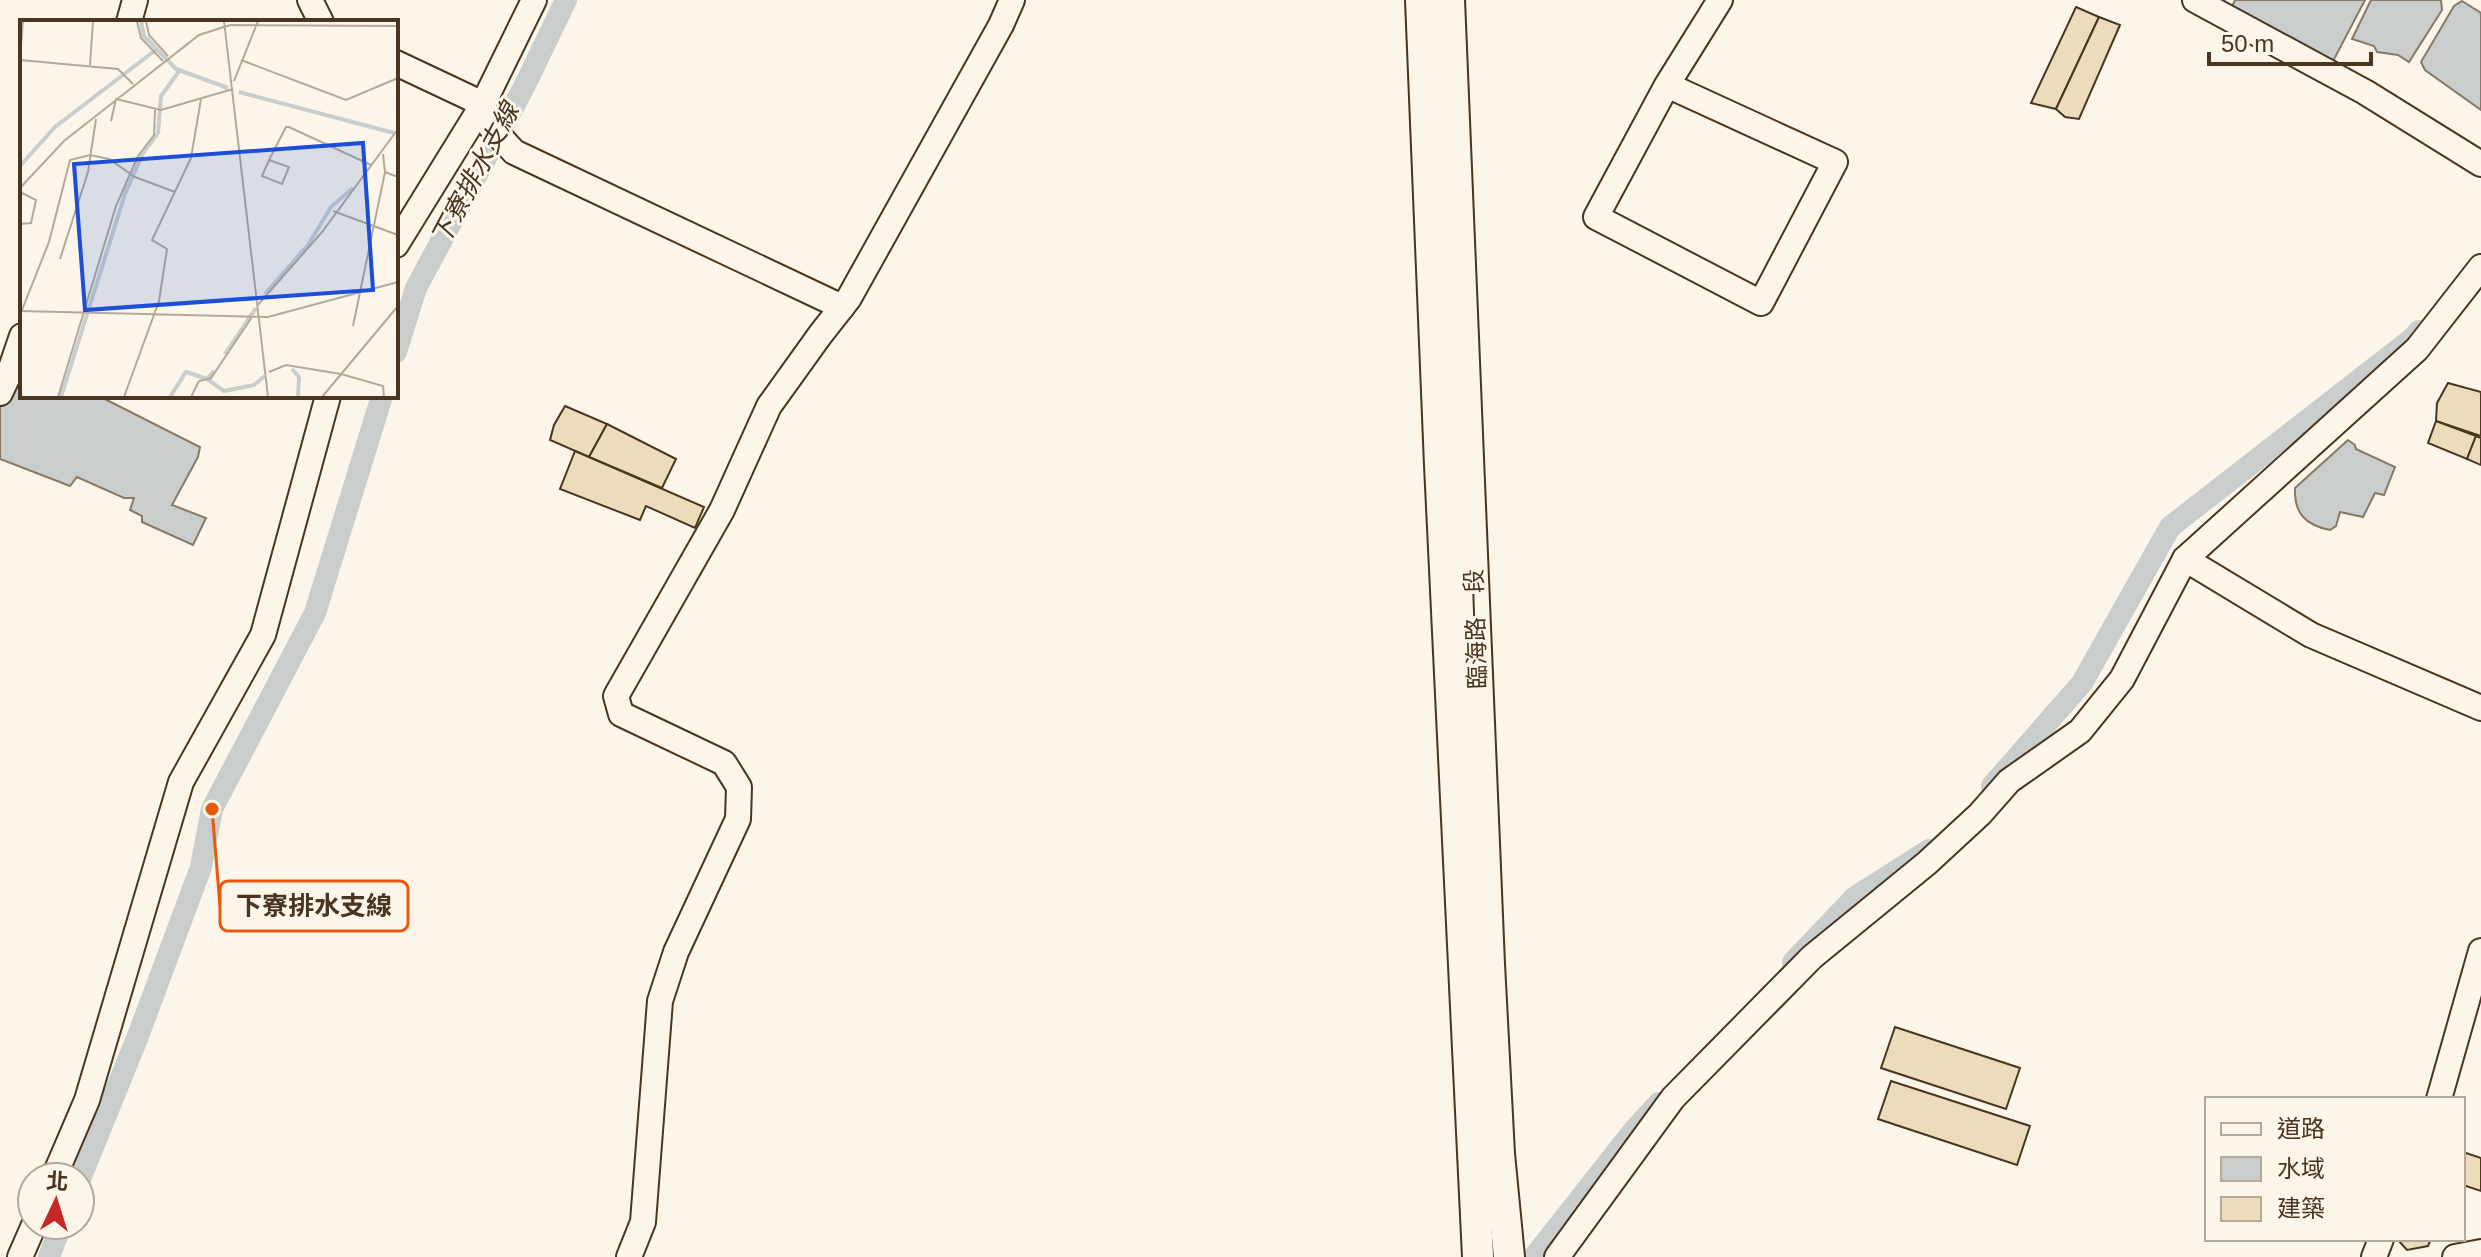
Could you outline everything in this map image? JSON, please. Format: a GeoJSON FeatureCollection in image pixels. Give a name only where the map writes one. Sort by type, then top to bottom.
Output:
{"type":"FeatureCollection","features":[{"type":"Feature","properties":{"kind":"main road","name":"臨海路一段"},"geometry":{"type":"LineString","coordinates":[[1421,0],[1441,497],[1478,1257]]}},
{"type":"Feature","properties":{"kind":"main road","name":"臨海路一段"},"geometry":{"type":"LineString","coordinates":[[1449,0],[1489,948],[1499,1154],[1509,1257]]}},
{"type":"Feature","properties":{"kind":"street"},"geometry":{"type":"LineString","coordinates":[[130,20],[135,0]]}},
{"type":"Feature","properties":{"kind":"street"},"geometry":{"type":"LineString","coordinates":[[310,0],[320,20]]}},
{"type":"Feature","properties":{"kind":"street"},"geometry":{"type":"LineString","coordinates":[[398,242],[483,104],[534,0]]}},
{"type":"Feature","properties":{"kind":"street"},"geometry":{"type":"LineString","coordinates":[[629,1257],[643,1222],[660,1001],[676,952],[738,819],[739,787],[724,763],[621,714],[616,696],[722,510],[769,406],[849,298],[1012,0]]}},
{"type":"Feature","properties":{"kind":"street"},"geometry":{"type":"LineString","coordinates":[[1667,85],[1835,162],[1761,303],[1596,217],[1667,85],[1720,0]]}},
{"type":"Feature","properties":{"kind":"street"},"geometry":{"type":"LineString","coordinates":[[2195,0],[2365,92],[2481,164]]}},
{"type":"Feature","properties":{"kind":"street"},"geometry":{"type":"LineString","coordinates":[[398,64],[483,104],[490,126],[514,152],[842,307]]}},
{"type":"Feature","properties":{"kind":"street"},"geometry":{"type":"LineString","coordinates":[[1557,1257],[1673,1098],[1802,968],[1927,863],[1980,814],[2009,781],[2080,731],[2122,679],[2185,559],[2417,349],[2481,267]]}},
{"type":"Feature","properties":{"kind":"street"},"geometry":{"type":"LineString","coordinates":[[0,393],[20,342]]}},
{"type":"Feature","properties":{"kind":"street"},"geometry":{"type":"LineString","coordinates":[[61,1161],[87,1100],[181,782],[263,635],[327,398]]}},
{"type":"Feature","properties":{"kind":"street"},"geometry":{"type":"LineString","coordinates":[[2185,559],[2311,635],[2481,708]]}},
{"type":"Feature","properties":{"kind":"street"},"geometry":{"type":"LineString","coordinates":[[2440,1097],[2481,951]]}},
{"type":"Feature","properties":{"kind":"street"},"geometry":{"type":"LineString","coordinates":[[2455,1257],[2481,1252]]}},
{"type":"Feature","properties":{"kind":"water"},"geometry":{"type":"Polygon","coordinates":[[[2235,0],[2365,0],[2331,65],[2229,13],[2235,0]]]}},
{"type":"Feature","properties":{"kind":"water"},"geometry":{"type":"Polygon","coordinates":[[[2371,0],[2441,0],[2442,10],[2409,62],[2398,55],[2377,52],[2374,46],[2352,39],[2371,0]]]}},
{"type":"Feature","properties":{"kind":"water"},"geometry":{"type":"Polygon","coordinates":[[[2462,1],[2481,13],[2481,110],[2425,70],[2421,62],[2454,6],[2462,1]]]}},
{"type":"Feature","properties":{"kind":"water"},"geometry":{"type":"Polygon","coordinates":[[[20,359],[20,398],[103,398],[200,447],[198,457],[172,505],[206,518],[193,545],[142,522],[142,516],[130,510],[134,498],[124,498],[77,477],[70,486],[0,459],[0,377],[20,359]]]}},
{"type":"Feature","properties":{"kind":"water"},"geometry":{"type":"Polygon","coordinates":[[[2348,440],[2356,449],[2395,467],[2384,495],[2375,493],[2363,517],[2340,512],[2336,526],[2330,530],[2314,525],[2303,516],[2295,497],[2295,488],[2348,440]]]}},
{"type":"Feature","properties":{"kind":"building"},"geometry":{"type":"Polygon","coordinates":[[[2076,7],[2099,17],[2056,109],[2031,103],[2076,7]]]}},
{"type":"Feature","properties":{"kind":"building"},"geometry":{"type":"Polygon","coordinates":[[[2099,17],[2120,25],[2079,119],[2065,117],[2056,109],[2099,17]]]}},
{"type":"Feature","properties":{"kind":"building"},"geometry":{"type":"Polygon","coordinates":[[[2448,383],[2481,392],[2481,436],[2436,421],[2437,403],[2448,383]]]}},
{"type":"Feature","properties":{"kind":"building"},"geometry":{"type":"Polygon","coordinates":[[[565,406],[607,424],[589,457],[550,440],[565,406]]]}},
{"type":"Feature","properties":{"kind":"building"},"geometry":{"type":"Polygon","coordinates":[[[2436,421],[2476,436],[2467,459],[2428,443],[2436,421]]]}},
{"type":"Feature","properties":{"kind":"building"},"geometry":{"type":"Polygon","coordinates":[[[607,424],[676,459],[662,488],[589,457],[607,424]]]}},
{"type":"Feature","properties":{"kind":"building"},"geometry":{"type":"Polygon","coordinates":[[[2476,436],[2481,438],[2481,465],[2467,459],[2476,436]]]}},
{"type":"Feature","properties":{"kind":"building"},"geometry":{"type":"Polygon","coordinates":[[[575,451],[704,507],[695,528],[646,506],[640,520],[560,489],[575,451]]]}},
{"type":"Feature","properties":{"kind":"building"},"geometry":{"type":"Polygon","coordinates":[[[1895,1027],[2020,1068],[2006,1109],[1881,1068],[1895,1027]]]}},
{"type":"Feature","properties":{"kind":"building"},"geometry":{"type":"Polygon","coordinates":[[[1891,1081],[2030,1126],[2017,1165],[1878,1119],[1891,1081]]]}},
{"type":"Feature","properties":{"kind":"building"},"geometry":{"type":"Polygon","coordinates":[[[2465,1153],[2481,1158],[2481,1191],[2465,1186],[2465,1153]]]}},
{"type":"Feature","properties":{"kind":"building"},"geometry":{"type":"Polygon","coordinates":[[[2399,1241],[2430,1241],[2428,1246],[2407,1250],[2399,1241]]]}},
{"type":"Feature","properties":{"kind":"waterway","name":"下寮排水支線"},"geometry":{"type":"LineString","coordinates":[[398,346],[416,288],[524,87],[566,0]]}},
{"type":"Feature","properties":{"kind":"waterway"},"geometry":{"type":"LineString","coordinates":[[1992,786],[2082,683],[2170,527],[2419,331]]}},
{"type":"Feature","properties":{"kind":"waterway","name":"下寮排水支線"},"geometry":{"type":"LineString","coordinates":[[87,1161],[201,867],[212,809],[315,613],[381,398]]}},
{"type":"Feature","properties":{"kind":"waterway"},"geometry":{"type":"LineString","coordinates":[[1793,962],[1855,897],[1929,850]]}},
{"type":"Feature","properties":{"kind":"waterway"},"geometry":{"type":"LineString","coordinates":[[1534,1257],[1659,1103]]}},
{"type":"Feature","properties":{"kind":"waterway","name":"下寮排水支線"},"geometry":{"type":"LineString","coordinates":[[49,1257],[55,1241]]}},
{"type":"Feature","properties":{"kind":"place","name":"下寮排水支線"},"geometry":{"type":"Point","coordinates":[212,809]}}]}
